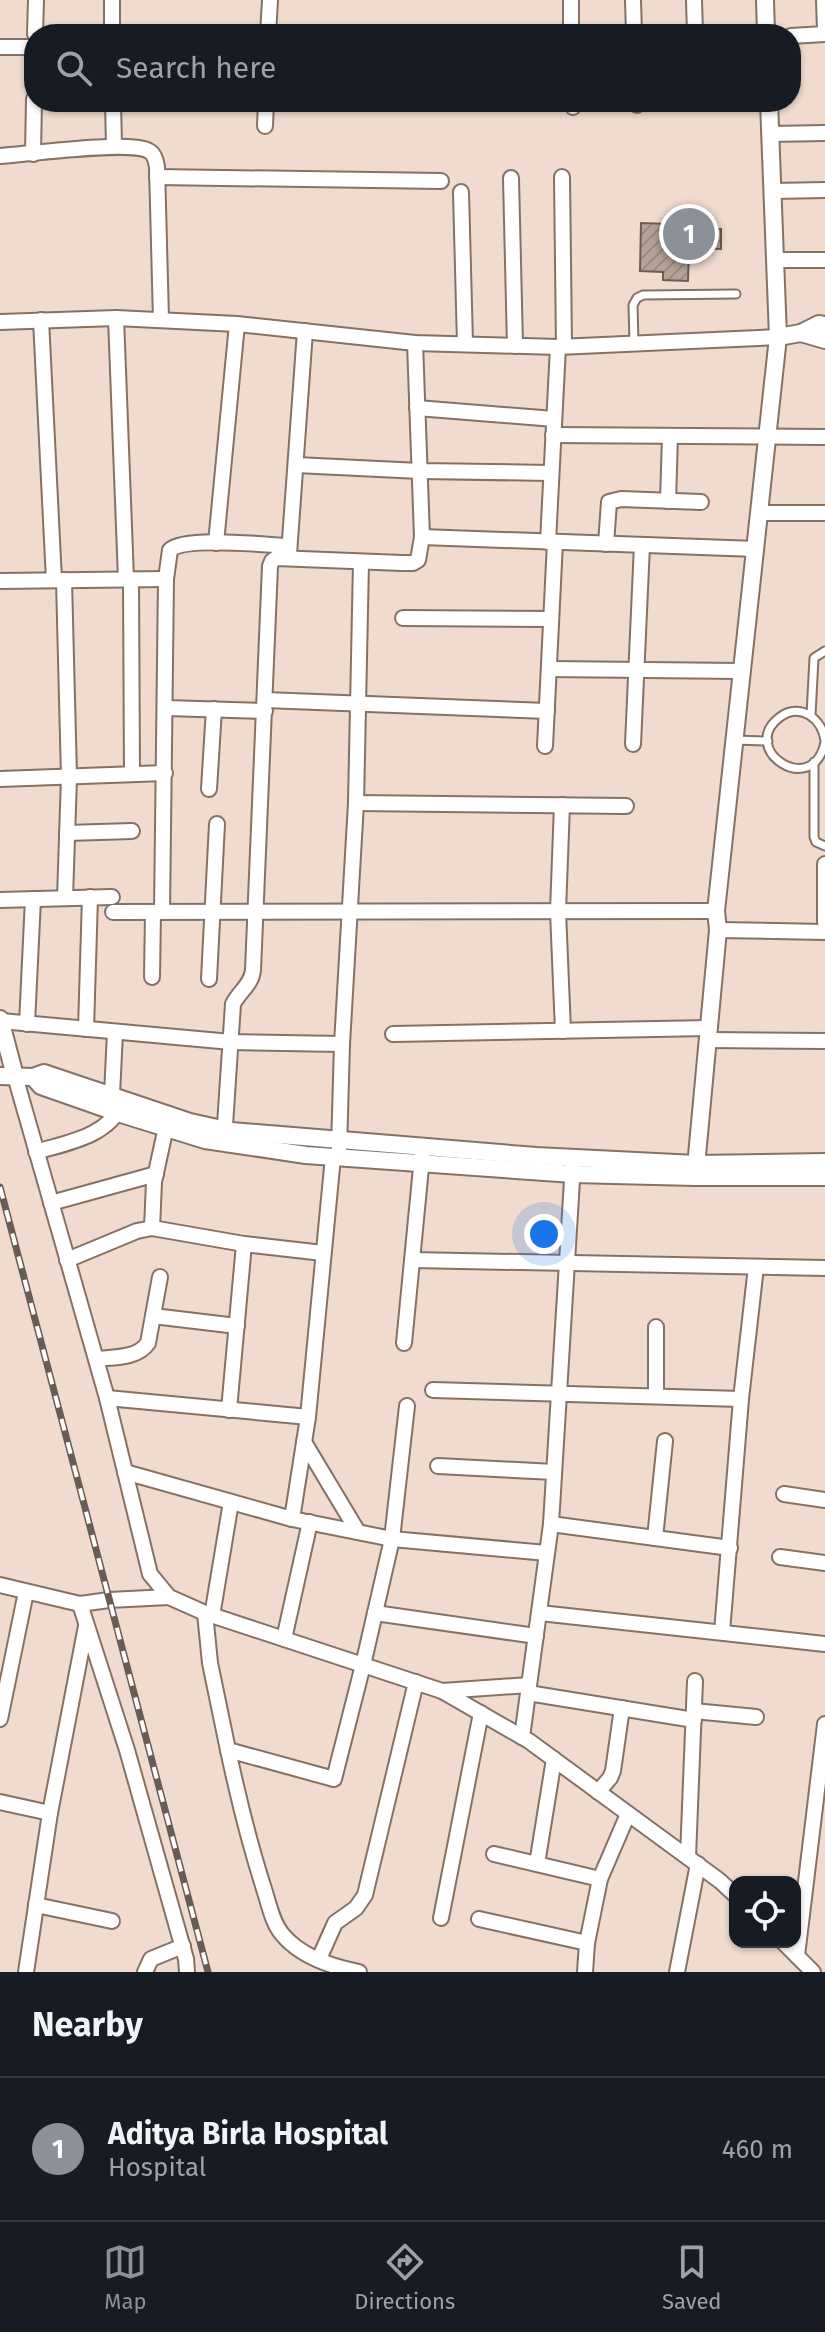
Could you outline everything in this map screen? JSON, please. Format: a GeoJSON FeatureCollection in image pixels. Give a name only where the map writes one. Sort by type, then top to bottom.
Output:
{"type":"FeatureCollection","features":[{"type":"Feature","properties":{"kind":"street"},"geometry":{"type":"LineString","coordinates":[[35,24],[36,0]]}},
{"type":"Feature","properties":{"kind":"street"},"geometry":{"type":"LineString","coordinates":[[112,0],[112,24]]}},
{"type":"Feature","properties":{"kind":"street"},"geometry":{"type":"LineString","coordinates":[[269,24],[270,0]]}},
{"type":"Feature","properties":{"kind":"street"},"geometry":{"type":"LineString","coordinates":[[571,0],[571,24]]}},
{"type":"Feature","properties":{"kind":"street"},"geometry":{"type":"LineString","coordinates":[[633,0],[634,24]]}},
{"type":"Feature","properties":{"kind":"street"},"geometry":{"type":"LineString","coordinates":[[694,0],[695,24]]}},
{"type":"Feature","properties":{"kind":"street"},"geometry":{"type":"LineString","coordinates":[[765,0],[766,24]]}},
{"type":"Feature","properties":{"kind":"street"},"geometry":{"type":"LineString","coordinates":[[801,35],[825,32],[824,0]]}},
{"type":"Feature","properties":{"kind":"street"},"geometry":{"type":"LineString","coordinates":[[0,47],[24,47]]}},
{"type":"Feature","properties":{"kind":"street"},"geometry":{"type":"LineString","coordinates":[[33,154],[34,112]]}},
{"type":"Feature","properties":{"kind":"street"},"geometry":{"type":"LineString","coordinates":[[113,112],[114,146]]}},
{"type":"Feature","properties":{"kind":"street"},"geometry":{"type":"LineString","coordinates":[[265,126],[266,112]]}},
{"type":"Feature","properties":{"kind":"street"},"geometry":{"type":"LineString","coordinates":[[695,1170],[733,740],[778,337],[770,112]]}},
{"type":"Feature","properties":{"kind":"street"},"geometry":{"type":"LineString","coordinates":[[771,134],[825,133]]}},
{"type":"Feature","properties":{"kind":"street"},"geometry":{"type":"LineString","coordinates":[[0,156],[114,146],[149,151],[154,155],[161,320]]}},
{"type":"Feature","properties":{"kind":"street"},"geometry":{"type":"LineString","coordinates":[[157,177],[441,181]]}},
{"type":"Feature","properties":{"kind":"street"},"geometry":{"type":"LineString","coordinates":[[545,746],[552,542],[551,473],[561,347],[562,177]]}},
{"type":"Feature","properties":{"kind":"street"},"geometry":{"type":"LineString","coordinates":[[511,178],[515,346]]}},
{"type":"Feature","properties":{"kind":"street"},"geometry":{"type":"LineString","coordinates":[[773,191],[825,190]]}},
{"type":"Feature","properties":{"kind":"street"},"geometry":{"type":"LineString","coordinates":[[461,192],[465,344]]}},
{"type":"Feature","properties":{"kind":"street"},"geometry":{"type":"LineString","coordinates":[[776,260],[825,260]]}},
{"type":"Feature","properties":{"kind":"street"},"geometry":{"type":"LineString","coordinates":[[116,318],[128,579],[132,774]]}},
{"type":"Feature","properties":{"kind":"street"},"geometry":{"type":"LineString","coordinates":[[0,322],[116,318],[161,320],[237,324],[415,343],[561,347],[778,337],[801,333],[819,324],[825,325]]}},
{"type":"Feature","properties":{"kind":"street"},"geometry":{"type":"LineString","coordinates":[[41,320],[69,777],[65,898]]}},
{"type":"Feature","properties":{"kind":"street"},"geometry":{"type":"LineString","coordinates":[[216,543],[237,324]]}},
{"type":"Feature","properties":{"kind":"street"},"geometry":{"type":"LineString","coordinates":[[289,552],[305,331]]}},
{"type":"Feature","properties":{"kind":"street"},"geometry":{"type":"LineString","coordinates":[[801,333],[825,340]]}},
{"type":"Feature","properties":{"kind":"street"},"geometry":{"type":"LineString","coordinates":[[152,977],[165,773],[167,557],[177,544],[216,543],[361,562],[413,563],[418,560],[422,537],[415,343]]}},
{"type":"Feature","properties":{"kind":"street"},"geometry":{"type":"LineString","coordinates":[[417,408],[554,419]]}},
{"type":"Feature","properties":{"kind":"street"},"geometry":{"type":"LineString","coordinates":[[553,435],[825,437]]}},
{"type":"Feature","properties":{"kind":"street"},"geometry":{"type":"LineString","coordinates":[[668,501],[670,436]]}},
{"type":"Feature","properties":{"kind":"street"},"geometry":{"type":"LineString","coordinates":[[296,465],[551,473]]}},
{"type":"Feature","properties":{"kind":"street"},"geometry":{"type":"LineString","coordinates":[[606,544],[609,502],[621,499],[701,502]]}},
{"type":"Feature","properties":{"kind":"street"},"geometry":{"type":"LineString","coordinates":[[760,513],[825,513]]}},
{"type":"Feature","properties":{"kind":"street"},"geometry":{"type":"LineString","coordinates":[[422,537],[756,549]]}},
{"type":"Feature","properties":{"kind":"street"},"geometry":{"type":"LineString","coordinates":[[633,744],[642,545]]}},
{"type":"Feature","properties":{"kind":"street"},"geometry":{"type":"LineString","coordinates":[[224,1136],[233,1004],[253,976],[270,566],[276,558],[289,552]]}},
{"type":"Feature","properties":{"kind":"street"},"geometry":{"type":"LineString","coordinates":[[292,1519],[308,1417],[323,1253],[337,1152],[356,803],[361,562]]}},
{"type":"Feature","properties":{"kind":"street"},"geometry":{"type":"LineString","coordinates":[[0,581],[166,579]]}},
{"type":"Feature","properties":{"kind":"street"},"geometry":{"type":"LineString","coordinates":[[403,618],[550,619]]}},
{"type":"Feature","properties":{"kind":"street"},"geometry":{"type":"LineString","coordinates":[[549,669],[740,671]]}},
{"type":"Feature","properties":{"kind":"street"},"geometry":{"type":"LineString","coordinates":[[166,708],[359,704],[547,711]]}},
{"type":"Feature","properties":{"kind":"street"},"geometry":{"type":"LineString","coordinates":[[209,789],[214,709]]}},
{"type":"Feature","properties":{"kind":"street"},"geometry":{"type":"LineString","coordinates":[[0,779],[165,773]]}},
{"type":"Feature","properties":{"kind":"street"},"geometry":{"type":"LineString","coordinates":[[356,803],[626,806]]}},
{"type":"Feature","properties":{"kind":"street"},"geometry":{"type":"LineString","coordinates":[[562,805],[558,911],[563,1031]]}},
{"type":"Feature","properties":{"kind":"street"},"geometry":{"type":"LineString","coordinates":[[209,979],[217,824]]}},
{"type":"Feature","properties":{"kind":"street"},"geometry":{"type":"LineString","coordinates":[[67,833],[132,831]]}},
{"type":"Feature","properties":{"kind":"street"},"geometry":{"type":"LineString","coordinates":[[825,864],[825,922]]}},
{"type":"Feature","properties":{"kind":"street"},"geometry":{"type":"LineString","coordinates":[[86,1029],[90,897]]}},
{"type":"Feature","properties":{"kind":"street"},"geometry":{"type":"LineString","coordinates":[[0,900],[112,897]]}},
{"type":"Feature","properties":{"kind":"street"},"geometry":{"type":"LineString","coordinates":[[27,1024],[33,899]]}},
{"type":"Feature","properties":{"kind":"street"},"geometry":{"type":"LineString","coordinates":[[113,912],[716,911]]}},
{"type":"Feature","properties":{"kind":"street"},"geometry":{"type":"LineString","coordinates":[[718,930],[825,932]]}},
{"type":"Feature","properties":{"kind":"street"},"geometry":{"type":"LineString","coordinates":[[169,1597],[150,1574],[96,1359],[36,1152],[7,1076],[0,1020],[231,1042],[342,1044]]}},
{"type":"Feature","properties":{"kind":"street"},"geometry":{"type":"LineString","coordinates":[[393,1034],[563,1031],[708,1034],[825,1041]]}},
{"type":"Feature","properties":{"kind":"street"},"geometry":{"type":"LineString","coordinates":[[36,1152],[95,1133],[110,1123],[119,1102],[115,1032]]}},
{"type":"Feature","properties":{"kind":"street"},"geometry":{"type":"LineString","coordinates":[[7,1076],[33,1077],[41,1086],[119,1102],[190,1122],[224,1136],[306,1155],[337,1152],[422,1155],[573,1166],[825,1177]]}},
{"type":"Feature","properties":{"kind":"street"},"geometry":{"type":"LineString","coordinates":[[119,1102],[166,1127],[205,1140],[224,1136]]}},
{"type":"Feature","properties":{"kind":"street"},"geometry":{"type":"LineString","coordinates":[[152,1228],[156,1174],[166,1127]]}},
{"type":"Feature","properties":{"kind":"street"},"geometry":{"type":"LineString","coordinates":[[404,1343],[422,1155]]}},
{"type":"Feature","properties":{"kind":"street"},"geometry":{"type":"LineString","coordinates":[[695,1170],[825,1162]]}},
{"type":"Feature","properties":{"kind":"street"},"geometry":{"type":"LineString","coordinates":[[522,1737],[551,1524],[573,1166]]}},
{"type":"Feature","properties":{"kind":"street"},"geometry":{"type":"LineString","coordinates":[[51,1203],[156,1174]]}},
{"type":"Feature","properties":{"kind":"street"},"geometry":{"type":"LineString","coordinates":[[67,1260],[137,1231],[152,1228],[244,1244],[323,1253]]}},
{"type":"Feature","properties":{"kind":"street"},"geometry":{"type":"LineString","coordinates":[[229,1410],[244,1244]]}},
{"type":"Feature","properties":{"kind":"street"},"geometry":{"type":"LineString","coordinates":[[412,1260],[825,1268]]}},
{"type":"Feature","properties":{"kind":"street"},"geometry":{"type":"LineString","coordinates":[[722,1632],[741,1399],[756,1267]]}},
{"type":"Feature","properties":{"kind":"street"},"geometry":{"type":"LineString","coordinates":[[96,1359],[142,1351],[148,1343],[160,1277]]}},
{"type":"Feature","properties":{"kind":"street"},"geometry":{"type":"LineString","coordinates":[[153,1316],[237,1326]]}},
{"type":"Feature","properties":{"kind":"street"},"geometry":{"type":"LineString","coordinates":[[656,1327],[656,1396]]}},
{"type":"Feature","properties":{"kind":"street"},"geometry":{"type":"LineString","coordinates":[[433,1390],[741,1399]]}},
{"type":"Feature","properties":{"kind":"street"},"geometry":{"type":"LineString","coordinates":[[107,1398],[308,1417]]}},
{"type":"Feature","properties":{"kind":"street"},"geometry":{"type":"LineString","coordinates":[[228,1750],[334,1779],[392,1539],[407,1406]]}},
{"type":"Feature","properties":{"kind":"street"},"geometry":{"type":"LineString","coordinates":[[655,1538],[665,1441]]}},
{"type":"Feature","properties":{"kind":"street"},"geometry":{"type":"LineString","coordinates":[[304,1442],[358,1532]]}},
{"type":"Feature","properties":{"kind":"street"},"geometry":{"type":"LineString","coordinates":[[438,1466],[554,1472]]}},
{"type":"Feature","properties":{"kind":"street"},"geometry":{"type":"LineString","coordinates":[[125,1472],[292,1519],[392,1539],[547,1553]]}},
{"type":"Feature","properties":{"kind":"street"},"geometry":{"type":"LineString","coordinates":[[784,1494],[825,1500]]}},
{"type":"Feature","properties":{"kind":"street"},"geometry":{"type":"LineString","coordinates":[[231,1502],[208,1614],[210,1663],[244,1826],[276,1927],[290,1943],[339,1970],[359,1972]]}},
{"type":"Feature","properties":{"kind":"street"},"geometry":{"type":"LineString","coordinates":[[284,1639],[310,1522]]}},
{"type":"Feature","properties":{"kind":"street"},"geometry":{"type":"LineString","coordinates":[[551,1524],[730,1548]]}},
{"type":"Feature","properties":{"kind":"street"},"geometry":{"type":"LineString","coordinates":[[780,1557],[825,1563]]}},
{"type":"Feature","properties":{"kind":"street"},"geometry":{"type":"LineString","coordinates":[[0,1585],[80,1604],[169,1597],[208,1614],[442,1691],[554,1759],[729,1889]]}},
{"type":"Feature","properties":{"kind":"street"},"geometry":{"type":"LineString","coordinates":[[0,1719],[26,1592]]}},
{"type":"Feature","properties":{"kind":"street"},"geometry":{"type":"LineString","coordinates":[[80,1604],[127,1750],[183,1946],[187,1972]]}},
{"type":"Feature","properties":{"kind":"street"},"geometry":{"type":"LineString","coordinates":[[375,1613],[536,1636]]}},
{"type":"Feature","properties":{"kind":"street"},"geometry":{"type":"LineString","coordinates":[[540,1613],[825,1644]]}},
{"type":"Feature","properties":{"kind":"street"},"geometry":{"type":"LineString","coordinates":[[26,1972],[50,1813],[87,1623]]}},
{"type":"Feature","properties":{"kind":"street"},"geometry":{"type":"LineString","coordinates":[[677,1972],[693,1861],[695,1681]]}},
{"type":"Feature","properties":{"kind":"street"},"geometry":{"type":"LineString","coordinates":[[319,1959],[335,1923],[356,1908],[365,1895],[416,1682]]}},
{"type":"Feature","properties":{"kind":"street"},"geometry":{"type":"LineString","coordinates":[[442,1691],[529,1689],[622,1708],[756,1717]]}},
{"type":"Feature","properties":{"kind":"street"},"geometry":{"type":"LineString","coordinates":[[598,1792],[613,1771],[622,1708]]}},
{"type":"Feature","properties":{"kind":"street"},"geometry":{"type":"LineString","coordinates":[[441,1918],[481,1713]]}},
{"type":"Feature","properties":{"kind":"street"},"geometry":{"type":"LineString","coordinates":[[797,1956],[822,1773],[825,1724]]}},
{"type":"Feature","properties":{"kind":"street"},"geometry":{"type":"LineString","coordinates":[[537,1864],[554,1759]]}},
{"type":"Feature","properties":{"kind":"street"},"geometry":{"type":"LineString","coordinates":[[0,1802],[50,1813]]}},
{"type":"Feature","properties":{"kind":"street"},"geometry":{"type":"LineString","coordinates":[[585,1972],[587,1943],[600,1879],[628,1814]]}},
{"type":"Feature","properties":{"kind":"street"},"geometry":{"type":"LineString","coordinates":[[494,1854],[600,1879]]}},
{"type":"Feature","properties":{"kind":"street"},"geometry":{"type":"LineString","coordinates":[[36,1905],[112,1921]]}},
{"type":"Feature","properties":{"kind":"street"},"geometry":{"type":"LineString","coordinates":[[479,1919],[587,1943]]}},
{"type":"Feature","properties":{"kind":"street"},"geometry":{"type":"LineString","coordinates":[[145,1972],[151,1959],[183,1946]]}},
{"type":"Feature","properties":{"kind":"street"},"geometry":{"type":"LineString","coordinates":[[789,1948],[813,1972]]}},
{"type":"Feature","properties":{"kind":"lane"},"geometry":{"type":"LineString","coordinates":[[634,343],[633,305],[643,295],[736,294]]}},
{"type":"Feature","properties":{"kind":"lane"},"geometry":{"type":"LineString","coordinates":[[811,715],[814,658],[825,651]]}},
{"type":"Feature","properties":{"kind":"lane"},"geometry":{"type":"LineString","coordinates":[[803,712],[811,715],[822,727],[825,742],[824,749],[814,762],[798,769],[781,764],[774,758],[768,741],[772,725],[785,713],[803,712]]}},
{"type":"Feature","properties":{"kind":"lane"},"geometry":{"type":"LineString","coordinates":[[733,740],[768,741]]}},
{"type":"Feature","properties":{"kind":"lane"},"geometry":{"type":"LineString","coordinates":[[814,762],[814,837],[816,842],[825,846]]}},
{"type":"Feature","properties":{"kind":"building"},"geometry":{"type":"Polygon","coordinates":[[[670,212],[700,213],[700,228],[721,229],[721,249],[689,248],[688,281],[663,280],[663,272],[640,271],[641,223],[670,224],[670,212]]]}},
{"type":"Feature","properties":{"kind":"railway"},"geometry":{"type":"LineString","coordinates":[[0,1187],[208,1972]]}},
{"type":"Feature","properties":{"kind":"place","name":"Aditya Birla Hospital"},"geometry":{"type":"Point","coordinates":[689,234]}}]}
